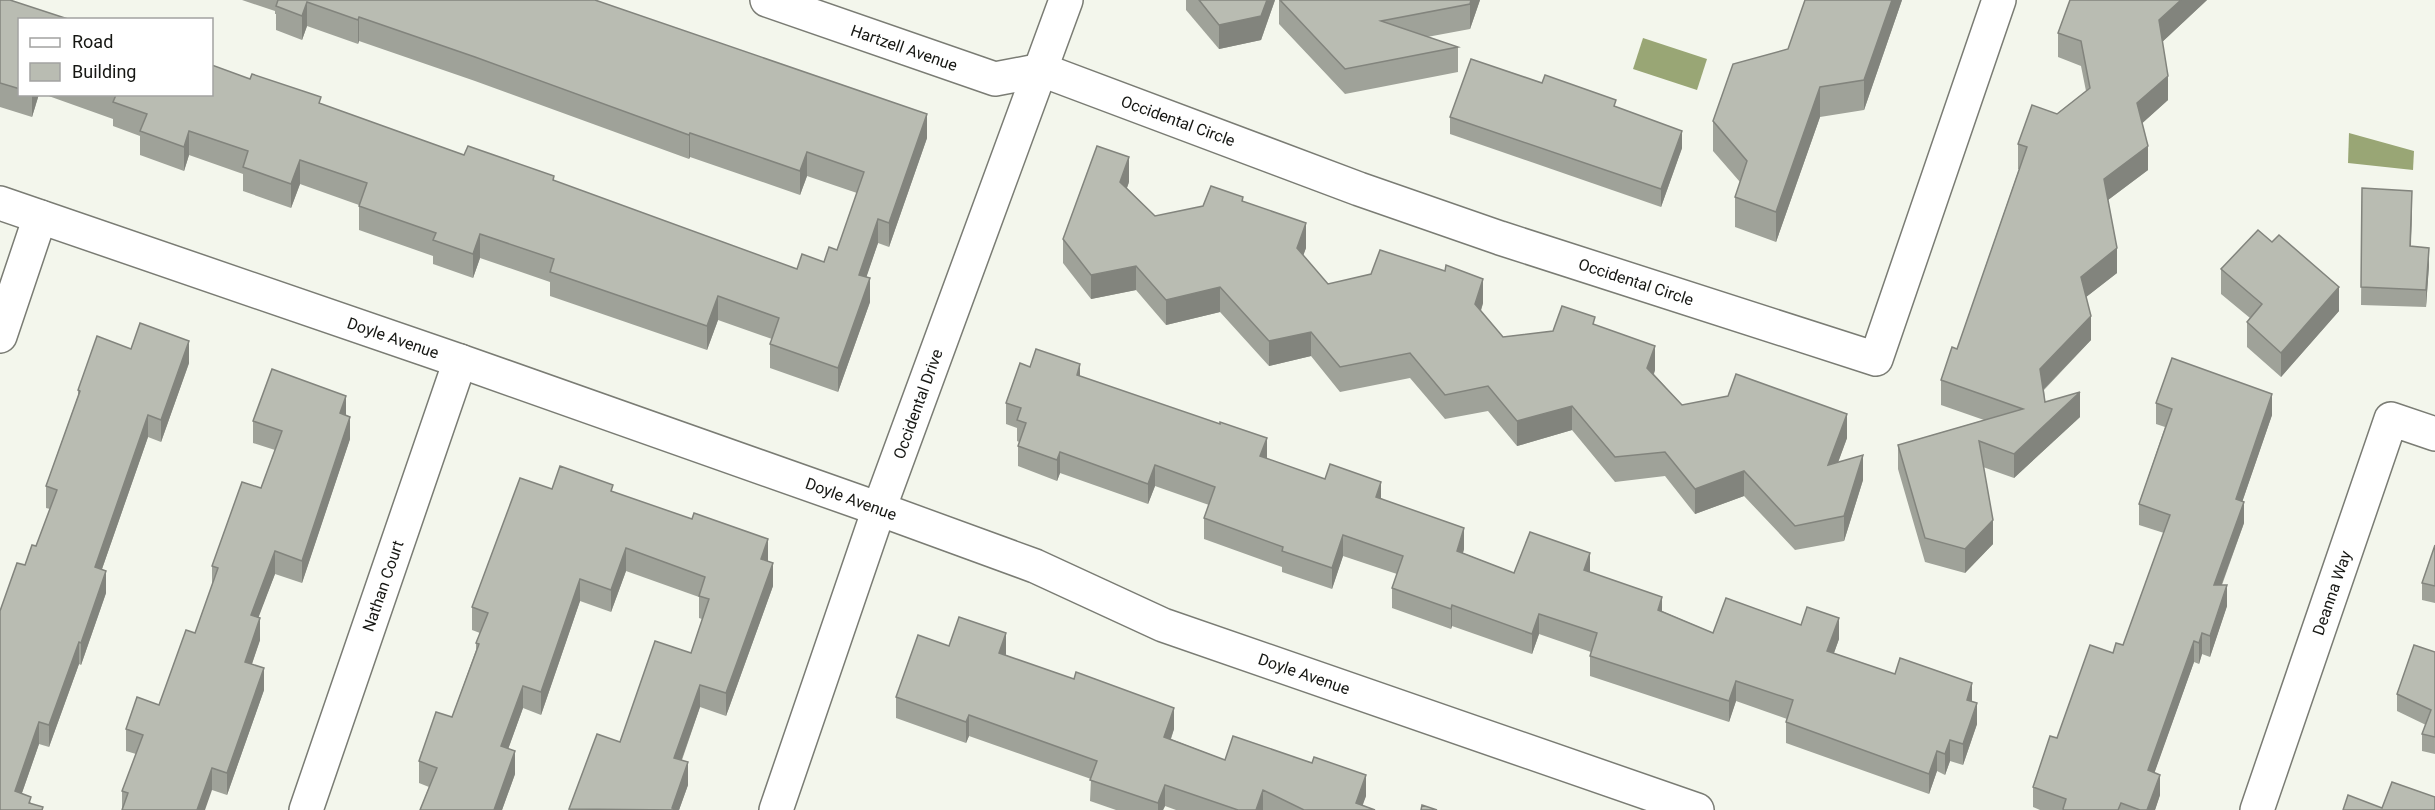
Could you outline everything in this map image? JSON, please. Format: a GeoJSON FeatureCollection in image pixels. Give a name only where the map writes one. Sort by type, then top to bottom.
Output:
{"type":"FeatureCollection","features":[{"type":"Feature","properties":{"kind":"street","name":"Hartzell Avenue"},"geometry":{"type":"LineString","coordinates":[[767,0],[995,79],[1042,70]]}},
{"type":"Feature","properties":{"kind":"street","name":"Occidental Drive"},"geometry":{"type":"LineString","coordinates":[[776,810],[879,509],[1066,0]]}},
{"type":"Feature","properties":{"kind":"street","name":"Occidental Circle"},"geometry":{"type":"LineString","coordinates":[[1042,70],[1500,238],[1876,359],[1998,0]]}},
{"type":"Feature","properties":{"kind":"street","name":"Doyle Avenue"},"geometry":{"type":"LineString","coordinates":[[0,203],[460,361],[879,509],[1035,566],[1163,626],[1692,809]]}},
{"type":"Feature","properties":{"kind":"street"},"geometry":{"type":"LineString","coordinates":[[0,336],[40,218]]}},
{"type":"Feature","properties":{"kind":"street","name":"Nathan Court"},"geometry":{"type":"LineString","coordinates":[[306,810],[460,361]]}},
{"type":"Feature","properties":{"kind":"street","name":"Deanna Way"},"geometry":{"type":"LineString","coordinates":[[2257,810],[2391,419],[2435,434]]}},
{"type":"Feature","properties":{"kind":"shaded area"},"geometry":{"type":"Polygon","coordinates":[[[1643,38],[1707,59],[1697,90],[1633,69],[1643,38]]]}},
{"type":"Feature","properties":{"kind":"shaded area"},"geometry":{"type":"Polygon","coordinates":[[[2349,133],[2414,151],[2413,170],[2348,163],[2349,133]]]}},
{"type":"Feature","properties":{"kind":"building"},"geometry":{"type":"Polygon","coordinates":[[[0,0],[10,0],[65,18],[18,18],[18,88],[0,83],[0,0]]]}},
{"type":"Feature","properties":{"kind":"building"},"geometry":{"type":"Polygon","coordinates":[[[278,0],[595,0],[927,114],[889,223],[878,219],[859,275],[870,278],[838,368],[770,344],[779,318],[718,296],[707,326],[550,272],[554,259],[480,234],[473,254],[433,240],[436,233],[359,206],[367,183],[300,160],[291,184],[243,167],[248,151],[189,131],[184,147],[140,131],[147,114],[113,102],[116,96],[213,96],[213,65],[250,79],[252,74],[321,97],[319,103],[464,155],[468,146],[554,176],[553,180],[797,269],[802,254],[824,262],[829,247],[837,250],[864,172],[807,152],[800,171],[690,133],[689,135],[359,17],[358,20],[307,2],[302,16],[276,6],[278,0]]]}},
{"type":"Feature","properties":{"kind":"building"},"geometry":{"type":"Polygon","coordinates":[[[1199,0],[1267,0],[1261,16],[1219,25],[1199,0]]]}},
{"type":"Feature","properties":{"kind":"building"},"geometry":{"type":"Polygon","coordinates":[[[1280,0],[1471,0],[1470,4],[1381,21],[1458,47],[1345,69],[1280,0]]]}},
{"type":"Feature","properties":{"kind":"building"},"geometry":{"type":"Polygon","coordinates":[[[1805,0],[1892,0],[1864,80],[1820,87],[1776,212],[1735,197],[1747,161],[1713,121],[1733,64],[1788,49],[1805,0]]]}},
{"type":"Feature","properties":{"kind":"building"},"geometry":{"type":"Polygon","coordinates":[[[2070,0],[2181,0],[2159,20],[2168,76],[2137,103],[2148,146],[2104,179],[2117,248],[2081,277],[2091,316],[2040,369],[2045,402],[2080,392],[2014,454],[1979,441],[1993,520],[1965,549],[1925,538],[1898,445],[2023,409],[1941,380],[1952,347],[1957,349],[2027,147],[2018,144],[2032,105],[2057,114],[2090,88],[2081,41],[2058,33],[2070,0]]]}},
{"type":"Feature","properties":{"kind":"building"},"geometry":{"type":"Polygon","coordinates":[[[1471,59],[1542,83],[1545,75],[1616,100],[1614,106],[1682,131],[1661,189],[1450,117],[1471,59]]]}},
{"type":"Feature","properties":{"kind":"building"},"geometry":{"type":"Polygon","coordinates":[[[1097,146],[1129,157],[1120,182],[1155,216],[1203,206],[1211,186],[1243,197],[1242,201],[1306,223],[1297,248],[1328,284],[1371,274],[1380,250],[1445,271],[1446,265],[1483,279],[1475,304],[1503,337],[1553,331],[1562,306],[1595,317],[1593,324],[1655,346],[1647,368],[1682,405],[1728,396],[1736,374],[1847,414],[1828,465],[1863,455],[1844,516],[1795,526],[1744,471],[1695,489],[1665,452],[1615,457],[1572,406],[1517,421],[1488,386],[1445,395],[1410,353],[1340,367],[1311,332],[1269,341],[1220,287],[1166,300],[1136,266],[1091,275],[1063,239],[1097,146]]]}},
{"type":"Feature","properties":{"kind":"building"},"geometry":{"type":"Polygon","coordinates":[[[2362,188],[2412,191],[2410,246],[2429,248],[2426,290],[2361,287],[2362,188]]]}},
{"type":"Feature","properties":{"kind":"building"},"geometry":{"type":"Polygon","coordinates":[[[2258,230],[2272,242],[2279,235],[2339,287],[2281,353],[2247,322],[2262,304],[2221,269],[2258,230]]]}},
{"type":"Feature","properties":{"kind":"building"},"geometry":{"type":"Polygon","coordinates":[[[140,323],[189,341],[161,420],[148,415],[95,567],[106,571],[81,643],[79,642],[49,725],[39,722],[15,791],[31,797],[29,803],[43,807],[42,810],[0,810],[0,611],[17,563],[25,565],[32,545],[36,546],[57,490],[46,486],[97,336],[131,349],[140,323]]]}},
{"type":"Feature","properties":{"kind":"building"},"geometry":{"type":"Polygon","coordinates":[[[1036,349],[1080,364],[1077,375],[1267,438],[1260,456],[1325,479],[1330,464],[1381,482],[1376,497],[1464,528],[1457,551],[1514,573],[1530,532],[1590,553],[1584,570],[1662,597],[1658,610],[1713,633],[1726,598],[1801,625],[1807,607],[1839,618],[1827,651],[1895,674],[1900,658],[1972,683],[1967,700],[1977,703],[1963,744],[1950,740],[1945,754],[1937,751],[1929,774],[1786,722],[1793,700],[1736,681],[1729,701],[1590,656],[1597,633],[1539,614],[1532,634],[1452,605],[1451,609],[1392,588],[1403,556],[1343,535],[1332,568],[1282,551],[1283,547],[1204,518],[1215,487],[1155,465],[1148,484],[1060,452],[1057,460],[1018,446],[1026,423],[1017,420],[1021,408],[1006,403],[1020,363],[1030,367],[1036,349]]]}},
{"type":"Feature","properties":{"kind":"building"},"geometry":{"type":"Polygon","coordinates":[[[2172,358],[2272,394],[2236,499],[2244,502],[2214,585],[2227,585],[2210,636],[2202,633],[2199,643],[2194,641],[2148,770],[2160,775],[2147,810],[2140,810],[2121,803],[2118,810],[2064,810],[2066,799],[2033,787],[2050,736],[2057,738],[2090,645],[2113,653],[2116,643],[2123,645],[2170,515],[2139,504],[2172,409],[2156,403],[2172,358]]]}},
{"type":"Feature","properties":{"kind":"building"},"geometry":{"type":"Polygon","coordinates":[[[272,369],[346,396],[340,413],[350,417],[302,561],[275,551],[251,615],[260,618],[245,662],[264,668],[227,773],[212,768],[197,810],[122,810],[128,793],[122,791],[143,735],[126,729],[137,697],[159,705],[186,630],[195,633],[218,568],[212,566],[242,482],[261,488],[282,431],[253,421],[272,369]]]}},
{"type":"Feature","properties":{"kind":"building"},"geometry":{"type":"Polygon","coordinates":[[[560,466],[613,485],[611,491],[692,519],[694,513],[768,539],[761,559],[773,563],[726,693],[700,685],[674,758],[688,762],[672,808],[678,810],[569,809],[597,734],[620,742],[655,641],[691,653],[709,599],[699,596],[705,577],[626,548],[611,590],[580,579],[541,692],[523,686],[501,746],[515,751],[494,810],[420,810],[437,768],[419,761],[436,712],[452,717],[479,644],[476,643],[488,613],[472,607],[520,478],[552,489],[560,466]]]}},
{"type":"Feature","properties":{"kind":"building"},"geometry":{"type":"Polygon","coordinates":[[[2435,545],[2435,586],[2422,583],[2435,545]]]}},
{"type":"Feature","properties":{"kind":"building"},"geometry":{"type":"Polygon","coordinates":[[[959,617],[1006,633],[999,653],[1074,679],[1076,672],[1174,708],[1164,737],[1225,760],[1233,736],[1312,763],[1314,757],[1366,775],[1356,803],[1375,810],[1304,810],[1263,790],[1256,810],[1238,810],[1165,785],[1158,803],[1090,780],[1097,761],[969,715],[966,722],[896,697],[918,635],[949,646],[959,617]]]}},
{"type":"Feature","properties":{"kind":"building"},"geometry":{"type":"Polygon","coordinates":[[[2414,645],[2435,652],[2435,737],[2422,734],[2431,710],[2397,694],[2414,645]]]}},
{"type":"Feature","properties":{"kind":"building"},"geometry":{"type":"Polygon","coordinates":[[[2392,782],[2435,797],[2435,810],[2343,810],[2348,795],[2382,808],[2392,782]]]}},
{"type":"Feature","properties":{"kind":"building"},"geometry":{"type":"Polygon","coordinates":[[[1422,805],[1437,810],[1421,810],[1422,805]]]}}]}
